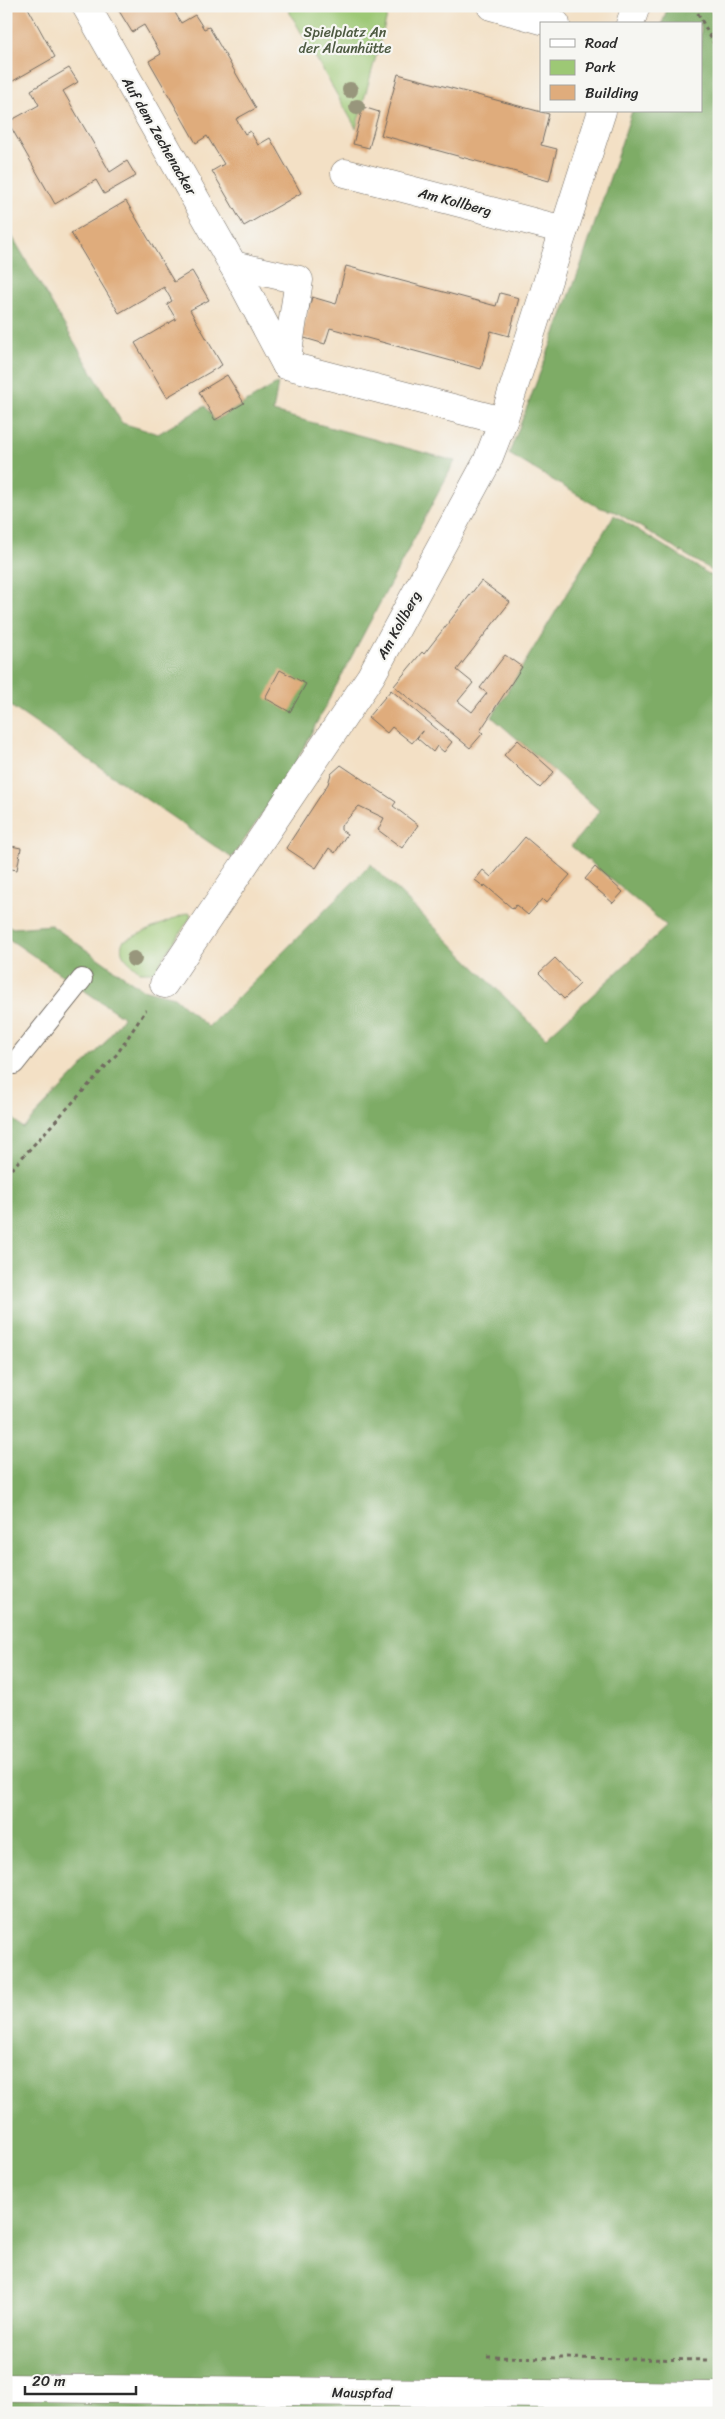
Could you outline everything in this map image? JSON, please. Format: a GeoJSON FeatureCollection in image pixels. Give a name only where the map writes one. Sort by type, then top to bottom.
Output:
{"type":"FeatureCollection","features":[{"type":"Feature","properties":{"kind":"street","name":"Auf dem Zechenacker"},"geometry":{"type":"LineString","coordinates":[[86,6],[233,265],[286,365]]}},
{"type":"Feature","properties":{"kind":"street"},"geometry":{"type":"LineString","coordinates":[[491,6],[549,22]]}},
{"type":"Feature","properties":{"kind":"street"},"geometry":{"type":"LineString","coordinates":[[631,22],[636,6]]}},
{"type":"Feature","properties":{"kind":"street","name":"Am Kollberg"},"geometry":{"type":"LineString","coordinates":[[164,984],[371,676],[487,462],[504,421],[602,112]]}},
{"type":"Feature","properties":{"kind":"street","name":"Am Kollberg"},"geometry":{"type":"LineString","coordinates":[[345,173],[564,230]]}},
{"type":"Feature","properties":{"kind":"street"},"geometry":{"type":"LineString","coordinates":[[233,265],[299,280],[286,365],[504,421]]}},
{"type":"Feature","properties":{"kind":"street","name":"Mauspfad"},"geometry":{"type":"LineString","coordinates":[[6,2388],[719,2396]]}},
{"type":"Feature","properties":{"kind":"lane"},"geometry":{"type":"LineString","coordinates":[[14,1064],[82,979]]}},
{"type":"Feature","properties":{"kind":"path"},"geometry":{"type":"LineString","coordinates":[[694,6],[719,53]]}},
{"type":"Feature","properties":{"kind":"path"},"geometry":{"type":"LineString","coordinates":[[6,1175],[118,1054],[164,984]]}},
{"type":"Feature","properties":{"kind":"green space","name":"Spielplatz An der Alaunhütte"},"geometry":{"type":"Polygon","coordinates":[[[286,6],[390,6],[356,128],[286,6]]]}},
{"type":"Feature","properties":{"kind":"green space"},"geometry":{"type":"Polygon","coordinates":[[[668,6],[708,6],[719,29],[719,568],[714,572],[616,512],[598,507],[509,454],[580,268],[632,112],[702,112],[702,22],[663,22],[668,6]]]}},
{"type":"Feature","properties":{"kind":"green space"},"geometry":{"type":"Polygon","coordinates":[[[6,226],[122,423],[158,434],[205,406],[215,421],[278,383],[273,412],[455,461],[289,775],[232,858],[6,703],[6,226]]]}},
{"type":"Feature","properties":{"kind":"green space"},"geometry":{"type":"Polygon","coordinates":[[[614,515],[712,576],[719,583],[719,2413],[6,2413],[6,1112],[23,1128],[104,1044],[123,1017],[6,937],[6,924],[13,928],[51,925],[142,989],[174,997],[208,1027],[371,864],[546,1038],[667,926],[571,846],[600,811],[492,717],[614,515]]]}},
{"type":"Feature","properties":{"kind":"green space"},"geometry":{"type":"Polygon","coordinates":[[[187,913],[191,914],[190,918],[154,972],[140,972],[125,958],[122,951],[123,941],[187,913]]]}},
{"type":"Feature","properties":{"kind":"building"},"geometry":{"type":"Polygon","coordinates":[[[6,6],[27,6],[55,57],[6,85],[6,6]]]}},
{"type":"Feature","properties":{"kind":"building"},"geometry":{"type":"Polygon","coordinates":[[[116,6],[177,6],[173,9],[181,23],[195,15],[204,29],[209,27],[256,108],[236,119],[245,134],[250,131],[258,145],[270,138],[301,193],[244,226],[212,171],[224,164],[207,136],[196,143],[149,61],[161,54],[144,25],[132,32],[116,6]]]}},
{"type":"Feature","properties":{"kind":"building"},"geometry":{"type":"Polygon","coordinates":[[[69,68],[78,82],[63,91],[110,172],[127,161],[136,176],[104,194],[96,180],[55,204],[8,122],[39,105],[31,90],[69,68]]]}},
{"type":"Feature","properties":{"kind":"building"},"geometry":{"type":"Polygon","coordinates":[[[398,74],[549,114],[541,145],[557,149],[549,181],[381,135],[398,74]]]}},
{"type":"Feature","properties":{"kind":"building"},"geometry":{"type":"Polygon","coordinates":[[[363,107],[379,112],[369,148],[353,144],[363,107]]]}},
{"type":"Feature","properties":{"kind":"building"},"geometry":{"type":"Polygon","coordinates":[[[126,201],[174,282],[192,271],[209,300],[190,310],[222,365],[167,397],[135,343],[176,319],[167,304],[172,301],[164,287],[119,313],[71,233],[126,201]]]}},
{"type":"Feature","properties":{"kind":"building"},"geometry":{"type":"Polygon","coordinates":[[[346,266],[496,306],[500,293],[519,298],[509,336],[491,331],[481,369],[330,328],[325,344],[301,337],[312,297],[336,304],[346,266]]]}},
{"type":"Feature","properties":{"kind":"building"},"geometry":{"type":"Polygon","coordinates":[[[227,375],[244,403],[215,420],[199,392],[227,375]]]}},
{"type":"Feature","properties":{"kind":"building"},"geometry":{"type":"Polygon","coordinates":[[[481,581],[510,602],[457,670],[473,683],[458,701],[472,712],[487,693],[480,688],[505,655],[522,667],[480,731],[483,733],[470,748],[394,686],[422,652],[424,654],[481,581]]]}},
{"type":"Feature","properties":{"kind":"building"},"geometry":{"type":"Polygon","coordinates":[[[280,670],[306,684],[290,712],[265,698],[280,670]]]}},
{"type":"Feature","properties":{"kind":"building"},"geometry":{"type":"Polygon","coordinates":[[[391,690],[452,742],[444,752],[437,746],[433,752],[417,738],[423,730],[412,743],[392,727],[387,733],[368,717],[391,690]]]}},
{"type":"Feature","properties":{"kind":"building"},"geometry":{"type":"Polygon","coordinates":[[[518,740],[554,772],[540,788],[504,755],[518,740]]]}},
{"type":"Feature","properties":{"kind":"building"},"geometry":{"type":"Polygon","coordinates":[[[341,765],[396,802],[393,806],[418,825],[402,848],[378,830],[384,818],[359,806],[341,826],[341,830],[347,834],[335,853],[329,848],[316,868],[286,848],[328,784],[331,774],[341,765]]]}},
{"type":"Feature","properties":{"kind":"building"},"geometry":{"type":"Polygon","coordinates":[[[525,837],[570,875],[546,903],[542,899],[528,915],[516,905],[513,909],[485,885],[484,887],[475,880],[483,870],[491,877],[525,837]]]}},
{"type":"Feature","properties":{"kind":"building"},"geometry":{"type":"Polygon","coordinates":[[[6,845],[21,848],[17,870],[6,868],[6,845]]]}},
{"type":"Feature","properties":{"kind":"building"},"geometry":{"type":"Polygon","coordinates":[[[595,867],[623,892],[613,903],[585,879],[595,867]]]}},
{"type":"Feature","properties":{"kind":"building"},"geometry":{"type":"Polygon","coordinates":[[[555,958],[580,984],[564,999],[539,973],[555,958]]]}}]}
